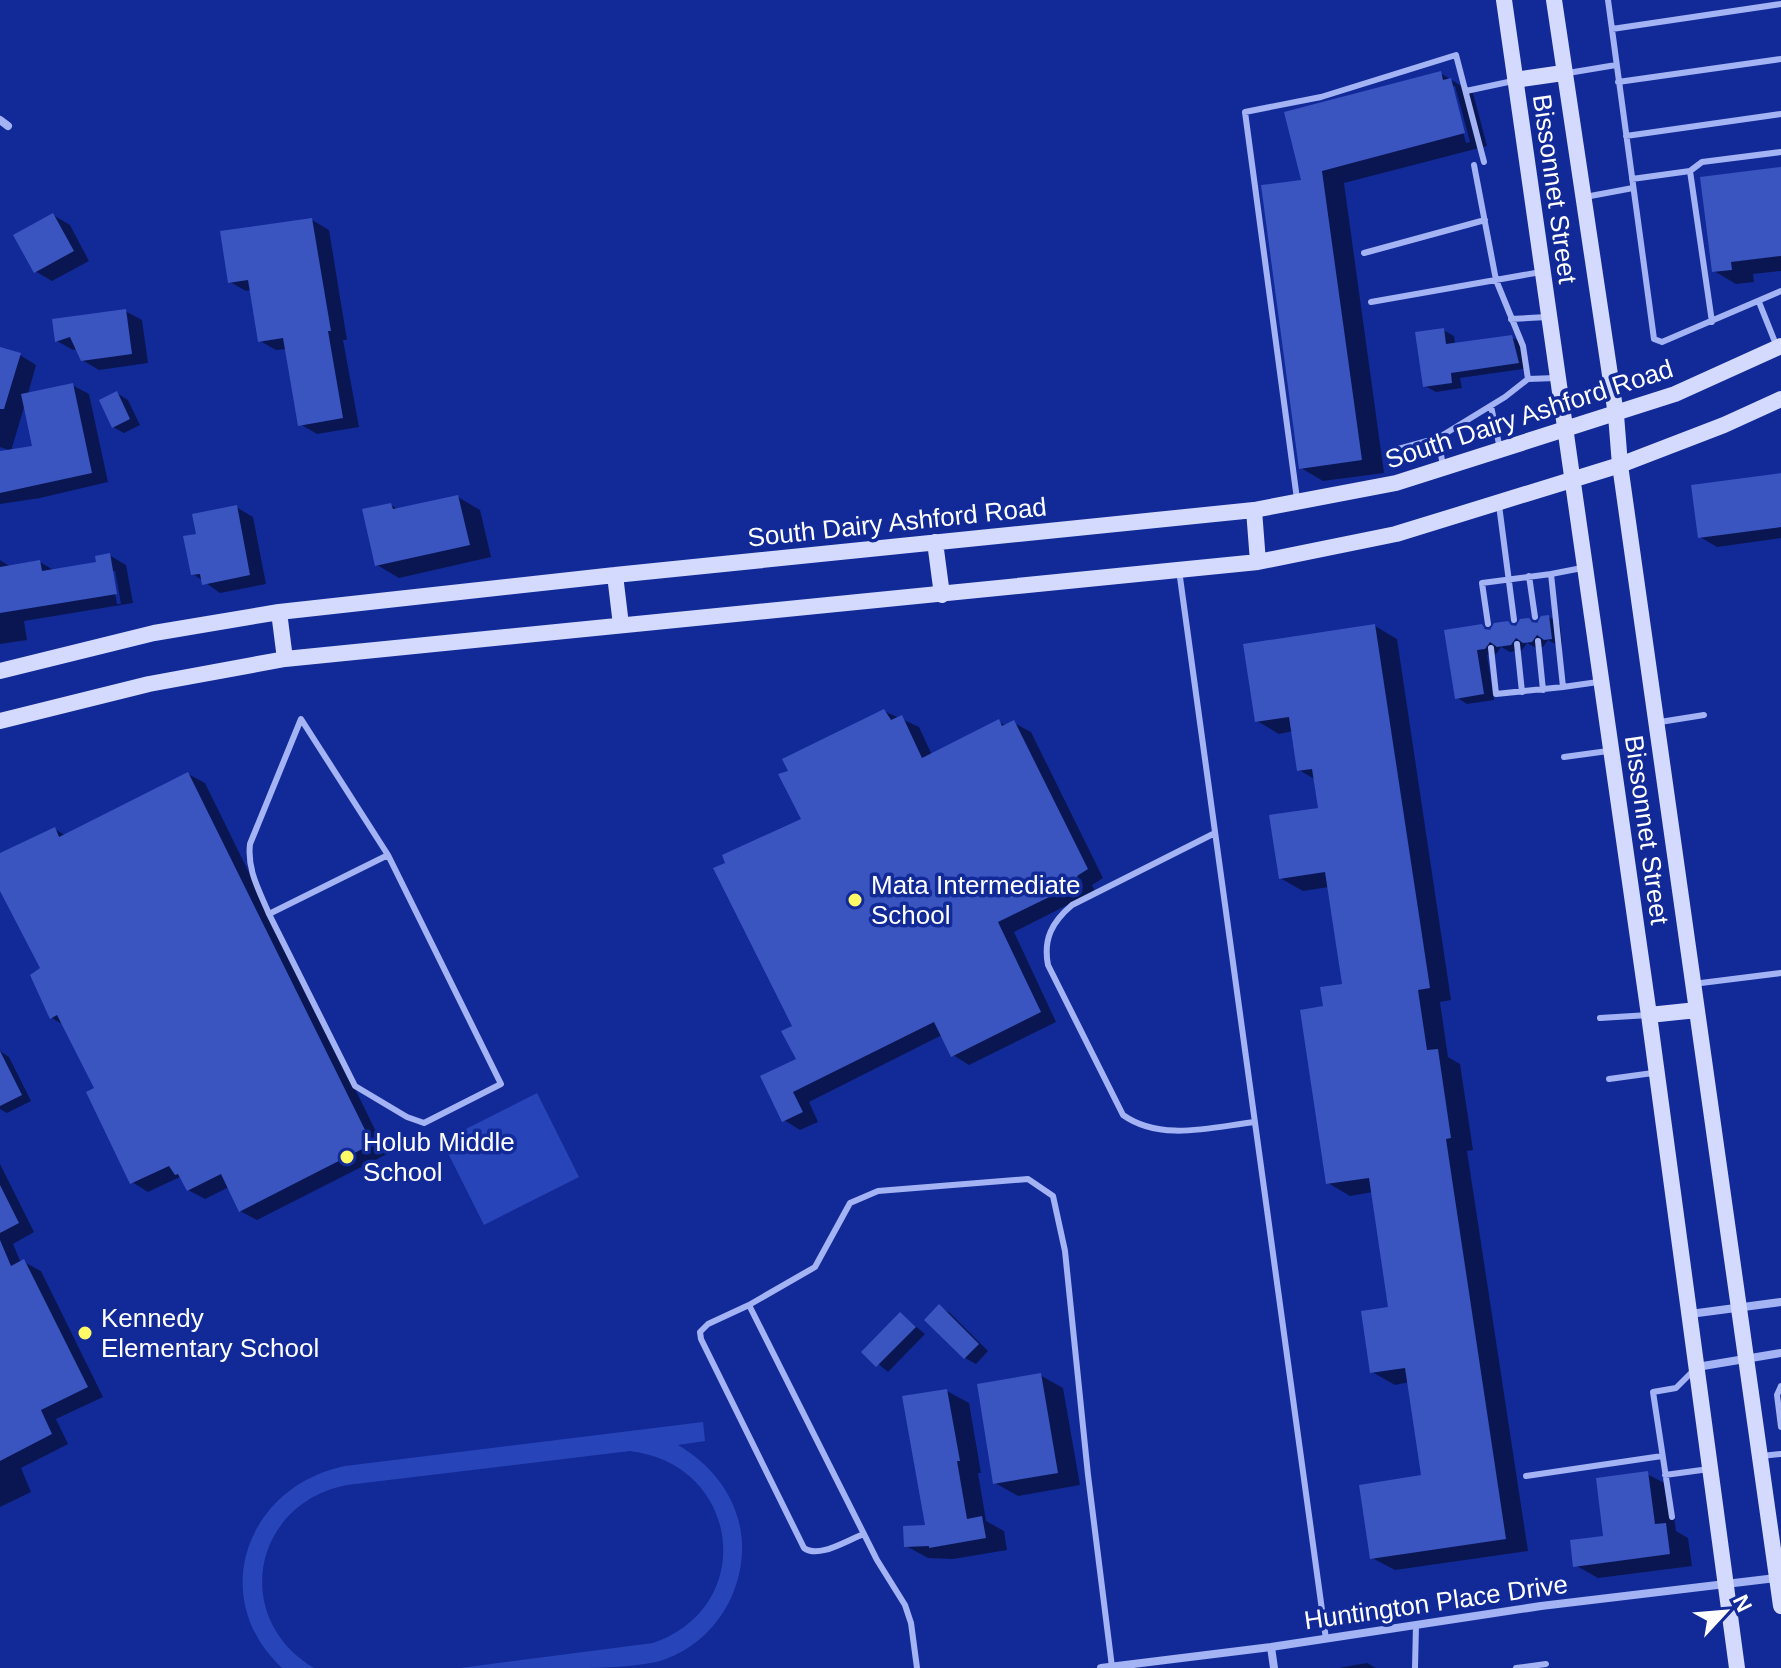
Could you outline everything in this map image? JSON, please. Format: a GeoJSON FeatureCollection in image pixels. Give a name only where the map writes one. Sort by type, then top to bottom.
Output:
{"type":"FeatureCollection","features":[{"type":"Feature","properties":{"kind":"main road","name":"Bissonnet Street"},"geometry":{"type":"LineString","coordinates":[[1504,0],[1649,1015],[1737,1668]]}},
{"type":"Feature","properties":{"kind":"main road","name":"Bissonnet Street"},"geometry":{"type":"LineString","coordinates":[[1554,0],[1616,415],[1620,465],[1738,1308],[1761,1456],[1774,1501],[1781,1606]]}},
{"type":"Feature","properties":{"kind":"main road"},"geometry":{"type":"LineString","coordinates":[[1515,80],[1563,73]]}},
{"type":"Feature","properties":{"kind":"main road","name":"South Dairy Ashford Road"},"geometry":{"type":"LineString","coordinates":[[0,671],[154,633],[279,612],[1297,503],[1396,483],[1616,415],[1780,352]]}},
{"type":"Feature","properties":{"kind":"main road"},"geometry":{"type":"LineString","coordinates":[[0,721],[149,684],[285,659],[1258,562],[1396,534],[1620,465],[1724,425],[1781,399]]}},
{"type":"Feature","properties":{"kind":"main road"},"geometry":{"type":"LineString","coordinates":[[1254,510],[1258,562]]}},
{"type":"Feature","properties":{"kind":"main road"},"geometry":{"type":"LineString","coordinates":[[935,542],[942,595]]}},
{"type":"Feature","properties":{"kind":"main road"},"geometry":{"type":"LineString","coordinates":[[615,575],[621,625]]}},
{"type":"Feature","properties":{"kind":"main road"},"geometry":{"type":"LineString","coordinates":[[279,612],[285,659]]}},
{"type":"Feature","properties":{"kind":"main road"},"geometry":{"type":"LineString","coordinates":[[1649,1015],[1697,1010]]}},
{"type":"Feature","properties":{"kind":"street"},"geometry":{"type":"LineString","coordinates":[[0,120],[8,126]]}},
{"type":"Feature","properties":{"kind":"street"},"geometry":{"type":"LineString","coordinates":[[1690,1314],[1781,1302]]}},
{"type":"Feature","properties":{"kind":"street"},"geometry":{"type":"LineString","coordinates":[[1697,1367],[1781,1353]]}},
{"type":"Feature","properties":{"kind":"street","name":"Huntington Place Drive"},"geometry":{"type":"LineString","coordinates":[[1101,1668],[1271,1647],[1541,1606],[1777,1578]]}},
{"type":"Feature","properties":{"kind":"street"},"geometry":{"type":"LineString","coordinates":[[1271,1647],[1274,1668]]}},
{"type":"Feature","properties":{"kind":"lane"},"geometry":{"type":"LineString","coordinates":[[1608,0],[1654,339],[1662,342],[1781,291]]}},
{"type":"Feature","properties":{"kind":"lane"},"geometry":{"type":"LineString","coordinates":[[1612,29],[1781,4]]}},
{"type":"Feature","properties":{"kind":"lane"},"geometry":{"type":"LineString","coordinates":[[1297,503],[1245,112],[1321,97],[1456,55],[1484,162]]}},
{"type":"Feature","properties":{"kind":"lane"},"geometry":{"type":"LineString","coordinates":[[1618,82],[1781,59]]}},
{"type":"Feature","properties":{"kind":"lane"},"geometry":{"type":"LineString","coordinates":[[1563,73],[1616,65]]}},
{"type":"Feature","properties":{"kind":"lane"},"geometry":{"type":"LineString","coordinates":[[1466,91],[1515,80]]}},
{"type":"Feature","properties":{"kind":"lane"},"geometry":{"type":"LineString","coordinates":[[1626,136],[1781,114]]}},
{"type":"Feature","properties":{"kind":"lane"},"geometry":{"type":"LineString","coordinates":[[1632,179],[1690,171],[1702,162],[1781,152]]}},
{"type":"Feature","properties":{"kind":"lane"},"geometry":{"type":"LineString","coordinates":[[1474,165],[1496,280],[1523,346],[1528,379]]}},
{"type":"Feature","properties":{"kind":"lane"},"geometry":{"type":"LineString","coordinates":[[1690,171],[1712,322]]}},
{"type":"Feature","properties":{"kind":"lane"},"geometry":{"type":"LineString","coordinates":[[1583,197],[1633,188]]}},
{"type":"Feature","properties":{"kind":"lane"},"geometry":{"type":"LineString","coordinates":[[1364,253],[1485,220]]}},
{"type":"Feature","properties":{"kind":"lane"},"geometry":{"type":"LineString","coordinates":[[1371,302],[1542,272]]}},
{"type":"Feature","properties":{"kind":"lane"},"geometry":{"type":"LineString","coordinates":[[1759,302],[1780,352]]}},
{"type":"Feature","properties":{"kind":"lane"},"geometry":{"type":"LineString","coordinates":[[1511,319],[1548,317]]}},
{"type":"Feature","properties":{"kind":"lane"},"geometry":{"type":"LineString","coordinates":[[1391,451],[1438,438],[1528,379],[1557,378]]}},
{"type":"Feature","properties":{"kind":"lane"},"geometry":{"type":"LineString","coordinates":[[1491,406],[1500,450]]}},
{"type":"Feature","properties":{"kind":"lane"},"geometry":{"type":"LineString","coordinates":[[1438,438],[1443,468]]}},
{"type":"Feature","properties":{"kind":"lane"},"geometry":{"type":"LineString","coordinates":[[1499,501],[1514,620]]}},
{"type":"Feature","properties":{"kind":"lane"},"geometry":{"type":"LineString","coordinates":[[1488,624],[1482,583],[1585,568]]}},
{"type":"Feature","properties":{"kind":"lane"},"geometry":{"type":"LineString","coordinates":[[1179,570],[1326,1639]]}},
{"type":"Feature","properties":{"kind":"lane"},"geometry":{"type":"LineString","coordinates":[[1551,574],[1563,687]]}},
{"type":"Feature","properties":{"kind":"lane"},"geometry":{"type":"LineString","coordinates":[[1529,576],[1535,617]]}},
{"type":"Feature","properties":{"kind":"lane"},"geometry":{"type":"LineString","coordinates":[[1538,641],[1543,690]]}},
{"type":"Feature","properties":{"kind":"lane"},"geometry":{"type":"LineString","coordinates":[[1517,644],[1522,692]]}},
{"type":"Feature","properties":{"kind":"lane"},"geometry":{"type":"LineString","coordinates":[[1491,648],[1496,694],[1601,682]]}},
{"type":"Feature","properties":{"kind":"lane"},"geometry":{"type":"LineString","coordinates":[[1656,722],[1704,715]]}},
{"type":"Feature","properties":{"kind":"lane"},"geometry":{"type":"LineString","coordinates":[[301,719],[388,855],[501,1084],[424,1123],[415,1122],[369,1097],[355,1086],[269,914],[251,874],[248,860],[250,844],[301,719]]}},
{"type":"Feature","properties":{"kind":"lane"},"geometry":{"type":"LineString","coordinates":[[1564,757],[1611,751]]}},
{"type":"Feature","properties":{"kind":"lane"},"geometry":{"type":"LineString","coordinates":[[1215,833],[1072,905],[1058,917],[1045,949],[1048,965],[1123,1115],[1137,1125],[1176,1131],[1255,1122]]}},
{"type":"Feature","properties":{"kind":"lane"},"geometry":{"type":"LineString","coordinates":[[269,914],[388,855]]}},
{"type":"Feature","properties":{"kind":"lane"},"geometry":{"type":"LineString","coordinates":[[1693,984],[1781,973]]}},
{"type":"Feature","properties":{"kind":"lane"},"geometry":{"type":"LineString","coordinates":[[1600,1018],[1649,1015]]}},
{"type":"Feature","properties":{"kind":"lane"},"geometry":{"type":"LineString","coordinates":[[1609,1079],[1657,1073]]}},
{"type":"Feature","properties":{"kind":"lane"},"geometry":{"type":"LineString","coordinates":[[864,1534],[817,1552],[808,1552],[804,1548],[700,1332],[708,1324],[749,1305],[815,1267],[850,1203],[878,1191],[1028,1179],[1053,1196],[1065,1251],[1112,1667]]}},
{"type":"Feature","properties":{"kind":"lane"},"geometry":{"type":"LineString","coordinates":[[749,1305],[864,1534],[905,1605],[911,1623],[917,1668]]}},
{"type":"Feature","properties":{"kind":"lane"},"geometry":{"type":"LineString","coordinates":[[1672,1517],[1653,1392],[1676,1388],[1697,1367]]}},
{"type":"Feature","properties":{"kind":"lane"},"geometry":{"type":"LineString","coordinates":[[1781,1386],[1777,1395],[1781,1427]]}},
{"type":"Feature","properties":{"kind":"lane"},"geometry":{"type":"LineString","coordinates":[[1761,1456],[1781,1454]]}},
{"type":"Feature","properties":{"kind":"lane"},"geometry":{"type":"LineString","coordinates":[[1526,1476],[1662,1456]]}},
{"type":"Feature","properties":{"kind":"lane"},"geometry":{"type":"LineString","coordinates":[[1665,1475],[1711,1469]]}},
{"type":"Feature","properties":{"kind":"lane"},"geometry":{"type":"LineString","coordinates":[[1415,1668],[1416,1625]]}},
{"type":"Feature","properties":{"kind":"lane"},"geometry":{"type":"LineString","coordinates":[[1516,1668],[1546,1664]]}},
{"type":"Feature","properties":{"kind":"shaded area"},"geometry":{"type":"Polygon","coordinates":[[[537,1093],[579,1177],[484,1225],[442,1141],[537,1093]]]}},
{"type":"Feature","properties":{"kind":"shaded area"},"geometry":{"type":"Polygon","coordinates":[[[703,1422],[705,1441],[678,1445],[714,1474],[730,1499],[740,1528],[741,1563],[730,1601],[720,1618],[692,1645],[675,1655],[656,1662],[610,1667],[460,1668],[653,1643],[687,1625],[710,1599],[721,1569],[722,1538],[714,1508],[695,1481],[667,1461],[630,1451],[347,1485],[315,1496],[290,1514],[273,1538],[264,1564],[263,1593],[270,1621],[287,1647],[314,1668],[282,1668],[259,1640],[246,1609],[243,1578],[248,1548],[262,1520],[283,1496],[311,1478],[345,1466],[703,1422]]]}},
{"type":"Feature","properties":{"kind":"building"},"geometry":{"type":"Polygon","coordinates":[[[1441,71],[1443,80],[1451,78],[1465,133],[1322,171],[1362,460],[1299,469],[1261,185],[1301,180],[1284,112],[1441,71]]]}},
{"type":"Feature","properties":{"kind":"building"},"geometry":{"type":"Polygon","coordinates":[[[1781,167],[1781,256],[1731,262],[1732,270],[1712,272],[1700,177],[1781,167]]]}},
{"type":"Feature","properties":{"kind":"building"},"geometry":{"type":"Polygon","coordinates":[[[53,213],[74,251],[34,273],[13,235],[53,213]]]}},
{"type":"Feature","properties":{"kind":"building"},"geometry":{"type":"Polygon","coordinates":[[[312,218],[343,418],[298,426],[283,338],[258,342],[248,280],[228,283],[220,231],[312,218]]]}},
{"type":"Feature","properties":{"kind":"building"},"geometry":{"type":"Polygon","coordinates":[[[126,309],[132,354],[81,361],[70,337],[55,342],[52,319],[126,309]]]}},
{"type":"Feature","properties":{"kind":"building"},"geometry":{"type":"Polygon","coordinates":[[[1444,328],[1446,344],[1512,335],[1519,363],[1451,373],[1452,383],[1423,387],[1415,332],[1444,328]]]}},
{"type":"Feature","properties":{"kind":"building"},"geometry":{"type":"Polygon","coordinates":[[[0,347],[21,353],[4,409],[0,409],[0,347]]]}},
{"type":"Feature","properties":{"kind":"building"},"geometry":{"type":"Polygon","coordinates":[[[73,383],[92,473],[0,493],[0,451],[32,446],[21,394],[73,383]]]}},
{"type":"Feature","properties":{"kind":"building"},"geometry":{"type":"Polygon","coordinates":[[[117,391],[130,419],[112,428],[99,400],[117,391]]]}},
{"type":"Feature","properties":{"kind":"building"},"geometry":{"type":"Polygon","coordinates":[[[1781,473],[1781,527],[1698,538],[1691,485],[1781,473]]]}},
{"type":"Feature","properties":{"kind":"building"},"geometry":{"type":"Polygon","coordinates":[[[458,495],[470,545],[375,566],[362,509],[391,503],[393,509],[458,495]]]}},
{"type":"Feature","properties":{"kind":"building"},"geometry":{"type":"Polygon","coordinates":[[[237,505],[250,575],[202,585],[200,574],[191,575],[183,536],[196,534],[192,514],[237,505]]]}},
{"type":"Feature","properties":{"kind":"building"},"geometry":{"type":"Polygon","coordinates":[[[110,553],[117,594],[0,613],[0,567],[40,560],[42,571],[96,562],[95,556],[110,553]]]}},
{"type":"Feature","properties":{"kind":"building"},"geometry":{"type":"Polygon","coordinates":[[[1549,615],[1552,639],[1544,640],[1537,635],[1532,642],[1523,643],[1516,638],[1511,645],[1497,647],[1490,642],[1485,649],[1477,650],[1484,694],[1455,699],[1444,630],[1482,624],[1490,630],[1494,623],[1508,621],[1516,626],[1520,619],[1529,618],[1537,623],[1541,616],[1549,615]]]}},
{"type":"Feature","properties":{"kind":"building"},"geometry":{"type":"Polygon","coordinates":[[[1375,624],[1430,988],[1418,990],[1427,1050],[1438,1049],[1451,1138],[1446,1139],[1506,1539],[1370,1559],[1359,1485],[1421,1475],[1405,1368],[1370,1373],[1361,1311],[1388,1307],[1369,1178],[1326,1184],[1300,1010],[1323,1006],[1320,987],[1342,984],[1325,872],[1279,879],[1269,815],[1318,808],[1312,769],[1297,771],[1289,717],[1255,722],[1243,644],[1375,624]]]}},
{"type":"Feature","properties":{"kind":"building"},"geometry":{"type":"Polygon","coordinates":[[[884,709],[891,720],[902,715],[922,758],[999,719],[1002,726],[1014,720],[1088,869],[1077,876],[1080,882],[998,922],[1041,1012],[951,1057],[934,1022],[793,1092],[803,1112],[782,1122],[760,1076],[796,1059],[781,1031],[792,1026],[713,868],[725,863],[722,855],[801,819],[778,774],[788,771],[782,759],[884,709]]]}},
{"type":"Feature","properties":{"kind":"building"},"geometry":{"type":"Polygon","coordinates":[[[188,772],[372,1144],[239,1212],[221,1174],[187,1191],[178,1174],[175,1175],[169,1166],[130,1184],[86,1092],[94,1088],[57,1015],[50,1019],[30,975],[40,968],[0,891],[0,853],[55,827],[59,837],[188,772]]]}},
{"type":"Feature","properties":{"kind":"building"},"geometry":{"type":"Polygon","coordinates":[[[0,1051],[22,1095],[0,1106],[0,1051]]]}},
{"type":"Feature","properties":{"kind":"building"},"geometry":{"type":"Polygon","coordinates":[[[0,1185],[19,1223],[0,1233],[0,1185]]]}},
{"type":"Feature","properties":{"kind":"building"},"geometry":{"type":"Polygon","coordinates":[[[0,1240],[11,1266],[24,1259],[88,1387],[41,1410],[52,1434],[0,1461],[0,1240]]]}},
{"type":"Feature","properties":{"kind":"building"},"geometry":{"type":"Polygon","coordinates":[[[939,1304],[979,1344],[964,1359],[924,1320],[939,1304]]]}},
{"type":"Feature","properties":{"kind":"building"},"geometry":{"type":"Polygon","coordinates":[[[900,1312],[916,1327],[876,1367],[861,1352],[900,1312]]]}},
{"type":"Feature","properties":{"kind":"building"},"geometry":{"type":"Polygon","coordinates":[[[1041,1373],[1058,1473],[993,1484],[977,1384],[1041,1373]]]}},
{"type":"Feature","properties":{"kind":"building"},"geometry":{"type":"Polygon","coordinates":[[[947,1389],[967,1519],[982,1516],[986,1538],[929,1548],[904,1547],[903,1526],[925,1525],[902,1396],[947,1389]]]}},
{"type":"Feature","properties":{"kind":"building"},"geometry":{"type":"Polygon","coordinates":[[[1648,1471],[1655,1524],[1666,1523],[1670,1554],[1573,1567],[1570,1540],[1603,1536],[1596,1478],[1648,1471]]]}},
{"type":"Feature","properties":{"kind":"place","name":"Mata Intermediate School"},"geometry":{"type":"Point","coordinates":[855,900]}},
{"type":"Feature","properties":{"kind":"place","name":"Holub Middle School"},"geometry":{"type":"Point","coordinates":[347,1157]}},
{"type":"Feature","properties":{"kind":"place","name":"Kennedy Elementary School"},"geometry":{"type":"Point","coordinates":[85,1333]}}]}
